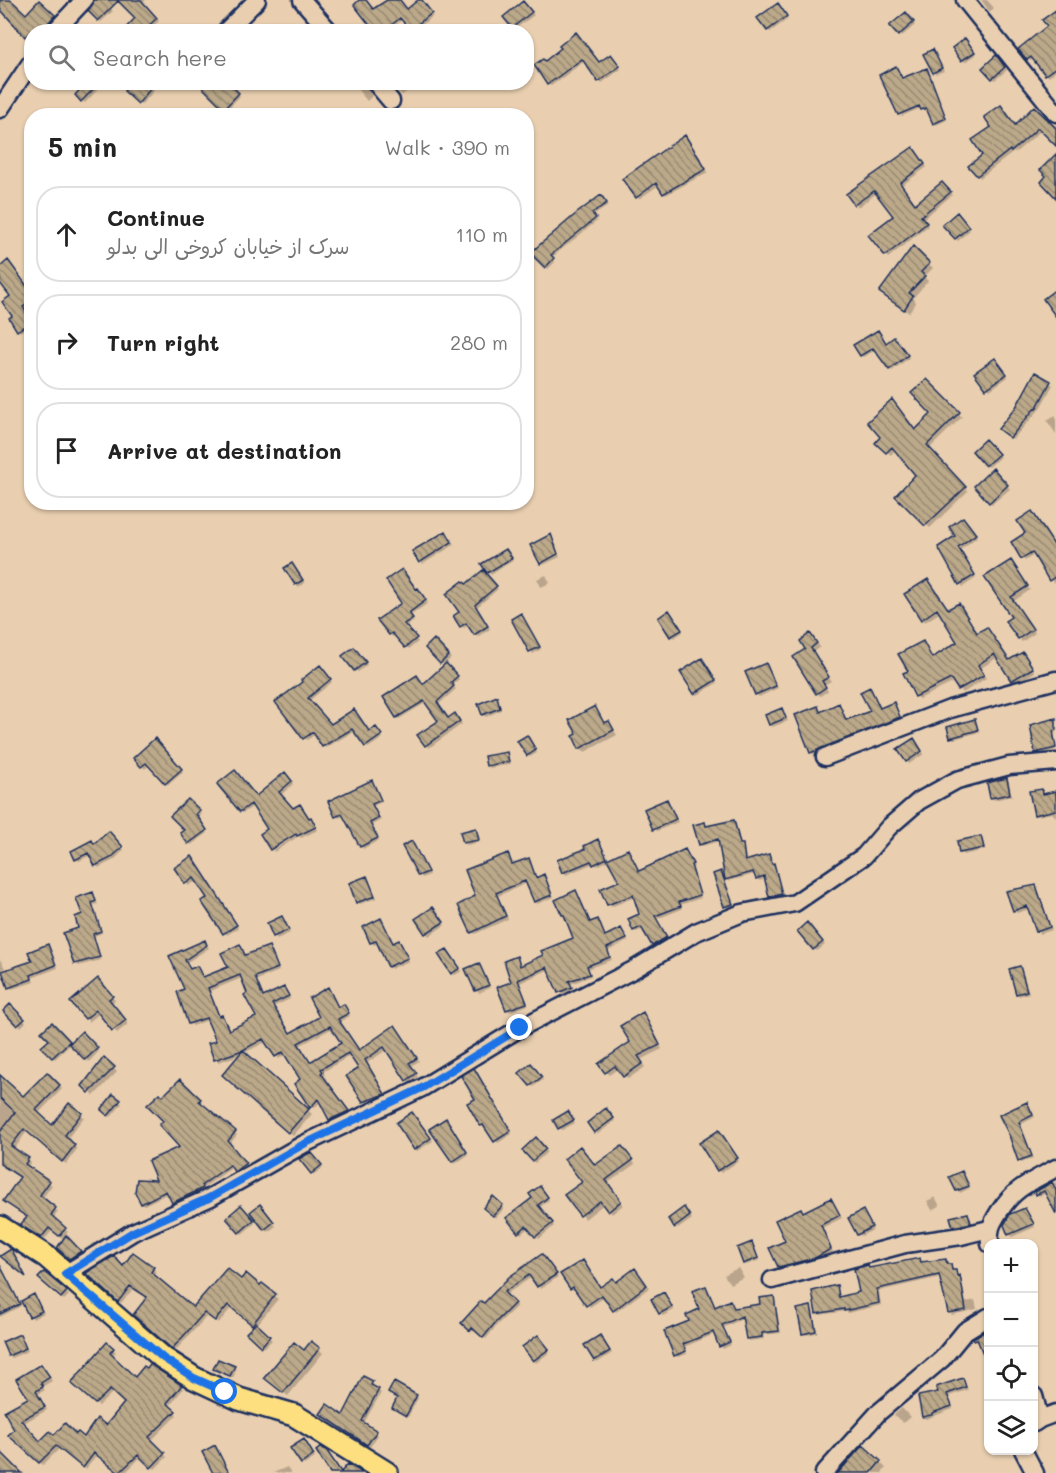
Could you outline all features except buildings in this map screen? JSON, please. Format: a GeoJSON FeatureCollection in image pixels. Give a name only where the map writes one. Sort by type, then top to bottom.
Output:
{"type":"FeatureCollection","features":[{"type":"Feature","properties":{"kind":"main road"},"geometry":{"type":"LineString","coordinates":[[0,1227],[47,1257],[163,1358],[194,1378],[240,1399],[294,1415],[387,1473]]}},
{"type":"Feature","properties":{"kind":"street"},"geometry":{"type":"LineString","coordinates":[[62,24],[84,0]]}},
{"type":"Feature","properties":{"kind":"street"},"geometry":{"type":"LineString","coordinates":[[233,24],[257,0]]}},
{"type":"Feature","properties":{"kind":"street"},"geometry":{"type":"LineString","coordinates":[[302,0],[323,24]]}},
{"type":"Feature","properties":{"kind":"street"},"geometry":{"type":"LineString","coordinates":[[965,0],[1056,113]]}},
{"type":"Feature","properties":{"kind":"street"},"geometry":{"type":"LineString","coordinates":[[0,109],[24,73]]}},
{"type":"Feature","properties":{"kind":"street"},"geometry":{"type":"LineString","coordinates":[[382,90],[391,100]]}},
{"type":"Feature","properties":{"kind":"street"},"geometry":{"type":"LineString","coordinates":[[825,757],[950,709],[1056,680]]}},
{"type":"Feature","properties":{"kind":"street"},"geometry":{"type":"LineString","coordinates":[[65,1274],[133,1232],[209,1198],[304,1144],[422,1088],[520,1028],[633,970],[696,932],[742,913],[795,903],[864,856],[889,827],[920,801],[957,780],[1009,766],[1056,762]]}},
{"type":"Feature","properties":{"kind":"street"},"geometry":{"type":"LineString","coordinates":[[772,1280],[905,1244],[961,1236],[990,1236],[1009,1196],[1022,1186],[1056,1168]]}},
{"type":"Feature","properties":{"kind":"street"},"geometry":{"type":"LineString","coordinates":[[824,1473],[878,1413],[942,1359],[965,1331],[984,1319]]}},
{"type":"Feature","properties":{"kind":"street"},"geometry":{"type":"LineString","coordinates":[[1038,1420],[1056,1413]]}},
{"type":"Feature","properties":{"kind":"street"},"geometry":{"type":"LineString","coordinates":[[1026,1455],[1035,1473]]}},
{"type":"Feature","properties":{"kind":"route"},"geometry":{"type":"LineString","coordinates":[[225,1392],[194,1378],[163,1358],[65,1274],[133,1232],[209,1198],[304,1144],[422,1088],[520,1028]]}}]}
